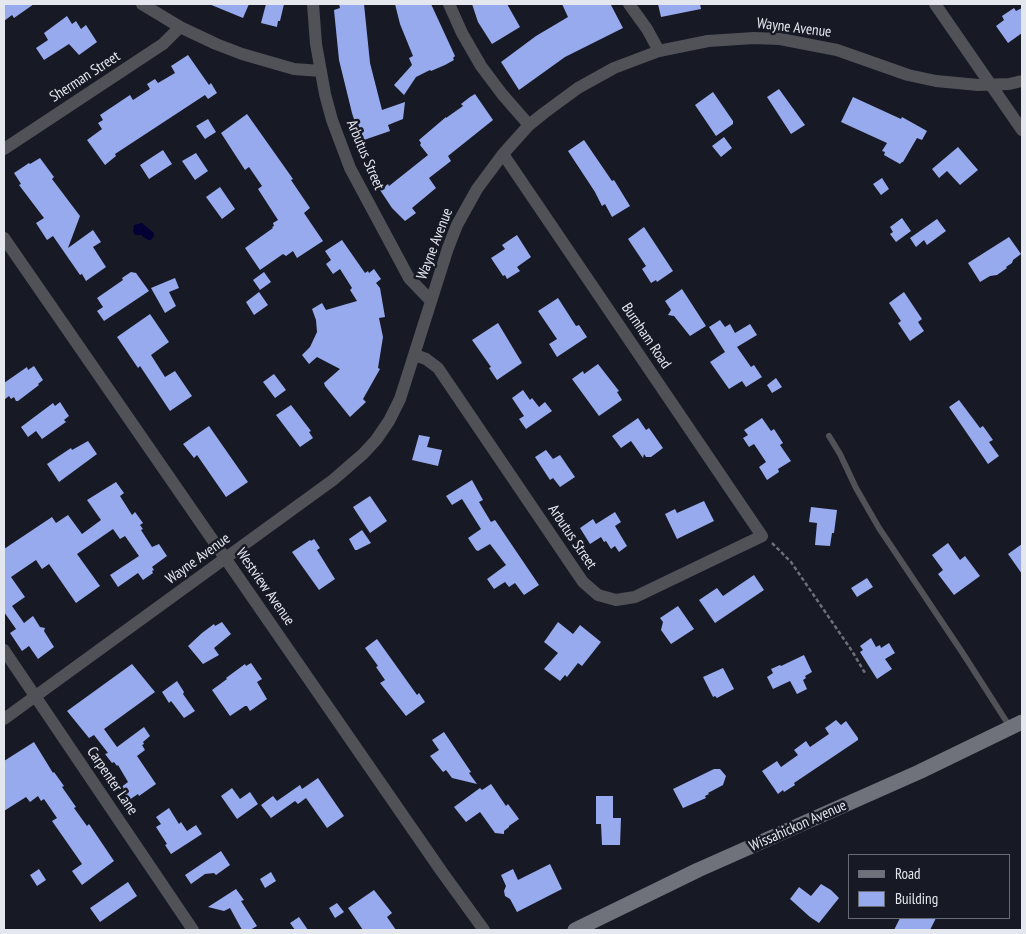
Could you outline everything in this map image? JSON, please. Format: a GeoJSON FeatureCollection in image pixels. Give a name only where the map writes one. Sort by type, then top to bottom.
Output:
{"type":"FeatureCollection","features":[{"type":"Feature","properties":{"kind":"street"},"geometry":{"type":"LineString","coordinates":[[142,4],[180,27],[216,44],[266,62],[304,71],[320,71]]}},
{"type":"Feature","properties":{"kind":"street","name":"Arbutus Street"},"geometry":{"type":"LineString","coordinates":[[313,4],[320,71],[332,120],[350,168],[409,278],[431,301]]}},
{"type":"Feature","properties":{"kind":"street"},"geometry":{"type":"LineString","coordinates":[[449,4],[462,33],[481,66],[529,126]]}},
{"type":"Feature","properties":{"kind":"street"},"geometry":{"type":"LineString","coordinates":[[629,4],[647,29],[659,51]]}},
{"type":"Feature","properties":{"kind":"street"},"geometry":{"type":"LineString","coordinates":[[935,4],[1022,130]]}},
{"type":"Feature","properties":{"kind":"street","name":"Sherman Street"},"geometry":{"type":"LineString","coordinates":[[4,149],[163,44],[180,27]]}},
{"type":"Feature","properties":{"kind":"street","name":"Wayne Avenue"},"geometry":{"type":"LineString","coordinates":[[4,719],[350,468],[376,440],[389,421],[400,398],[445,257],[457,225],[477,189],[503,154],[529,126],[586,83],[614,68],[659,51],[683,45],[732,38],[780,39],[837,50],[908,75],[926,79],[961,84],[1022,81]]}},
{"type":"Feature","properties":{"kind":"street","name":"Burnham Road"},"geometry":{"type":"LineString","coordinates":[[503,154],[762,536]]}},
{"type":"Feature","properties":{"kind":"street","name":"Westview Avenue"},"geometry":{"type":"LineString","coordinates":[[4,238],[484,930]]}},
{"type":"Feature","properties":{"kind":"street","name":"Arbutus Street"},"geometry":{"type":"LineString","coordinates":[[415,355],[432,362],[438,368],[583,582],[598,595],[616,600],[635,597],[762,536]]}},
{"type":"Feature","properties":{"kind":"street","name":"Carpenter Lane"},"geometry":{"type":"LineString","coordinates":[[4,650],[193,930]]}},
{"type":"Feature","properties":{"kind":"street","name":"Wissahickon Avenue"},"geometry":{"type":"LineString","coordinates":[[575,930],[698,870],[910,776],[1016,725]]}},
{"type":"Feature","properties":{"kind":"lane"},"geometry":{"type":"LineString","coordinates":[[829,436],[879,528],[962,652],[1016,725]]}},
{"type":"Feature","properties":{"kind":"path"},"geometry":{"type":"LineString","coordinates":[[762,536],[775,544],[791,562],[866,673]]}},
{"type":"Feature","properties":{"kind":"shaded area"},"geometry":{"type":"Polygon","coordinates":[[[142,223],[154,233],[151,240],[141,235],[135,235],[133,232],[134,225],[142,223]]]}},
{"type":"Feature","properties":{"kind":"building"},"geometry":{"type":"Polygon","coordinates":[[[5,4],[34,4],[14,18],[12,15],[4,21],[5,4]]]}},
{"type":"Feature","properties":{"kind":"building"},"geometry":{"type":"Polygon","coordinates":[[[209,4],[249,4],[243,18],[209,4]]]}},
{"type":"Feature","properties":{"kind":"building"},"geometry":{"type":"Polygon","coordinates":[[[266,4],[284,4],[277,27],[261,23],[266,4]]]}},
{"type":"Feature","properties":{"kind":"building"},"geometry":{"type":"Polygon","coordinates":[[[339,4],[364,4],[370,63],[382,110],[405,102],[403,119],[388,125],[390,131],[361,141],[339,60],[334,10],[340,8],[339,4]]]}},
{"type":"Feature","properties":{"kind":"building"},"geometry":{"type":"Polygon","coordinates":[[[395,4],[431,4],[455,56],[454,60],[445,65],[416,77],[404,95],[394,85],[412,65],[409,58],[413,56],[400,24],[395,4]]]}},
{"type":"Feature","properties":{"kind":"building"},"geometry":{"type":"Polygon","coordinates":[[[472,4],[507,4],[520,27],[492,44],[478,22],[472,4]]]}},
{"type":"Feature","properties":{"kind":"building"},"geometry":{"type":"Polygon","coordinates":[[[562,4],[609,4],[623,28],[565,57],[519,90],[501,62],[536,36],[568,17],[562,4]]]}},
{"type":"Feature","properties":{"kind":"building"},"geometry":{"type":"Polygon","coordinates":[[[658,4],[700,4],[701,9],[661,17],[658,4]]]}},
{"type":"Feature","properties":{"kind":"building"},"geometry":{"type":"Polygon","coordinates":[[[1014,8],[1016,11],[1022,8],[1022,33],[1008,43],[996,26],[1004,20],[1002,16],[1014,8]]]}},
{"type":"Feature","properties":{"kind":"building"},"geometry":{"type":"Polygon","coordinates":[[[67,16],[72,24],[76,21],[81,29],[86,25],[97,42],[79,55],[69,44],[44,60],[36,48],[48,40],[44,33],[67,16]]]}},
{"type":"Feature","properties":{"kind":"building"},"geometry":{"type":"Polygon","coordinates":[[[188,55],[209,85],[211,83],[217,93],[208,99],[205,95],[115,154],[116,156],[105,165],[87,140],[102,129],[98,123],[103,120],[100,115],[130,95],[133,100],[150,89],[147,84],[155,79],[158,83],[175,73],[171,66],[188,55]]]}},
{"type":"Feature","properties":{"kind":"building"},"geometry":{"type":"Polygon","coordinates":[[[779,89],[805,125],[791,134],[767,97],[779,89]]]}},
{"type":"Feature","properties":{"kind":"building"},"geometry":{"type":"Polygon","coordinates":[[[713,92],[733,121],[733,124],[716,136],[695,105],[713,92]]]}},
{"type":"Feature","properties":{"kind":"building"},"geometry":{"type":"Polygon","coordinates":[[[475,94],[493,120],[448,156],[451,161],[429,178],[436,188],[412,208],[416,213],[405,221],[392,208],[380,190],[388,184],[389,186],[428,155],[420,145],[419,140],[446,117],[463,106],[461,104],[475,94]]]}},
{"type":"Feature","properties":{"kind":"building"},"geometry":{"type":"Polygon","coordinates":[[[853,97],[901,119],[902,117],[927,131],[922,140],[917,138],[903,162],[900,164],[884,155],[885,152],[882,151],[887,143],[841,122],[853,97]]]}},
{"type":"Feature","properties":{"kind":"building"},"geometry":{"type":"Polygon","coordinates":[[[247,114],[293,179],[291,180],[310,208],[304,213],[323,241],[297,258],[293,251],[286,256],[283,254],[260,270],[245,248],[273,228],[273,223],[278,220],[258,189],[262,186],[249,167],[245,170],[221,133],[247,114]]]}},
{"type":"Feature","properties":{"kind":"building"},"geometry":{"type":"Polygon","coordinates":[[[208,119],[216,132],[205,139],[196,126],[208,119]]]}},
{"type":"Feature","properties":{"kind":"building"},"geometry":{"type":"Polygon","coordinates":[[[724,137],[732,148],[721,157],[712,146],[724,137]]]}},
{"type":"Feature","properties":{"kind":"building"},"geometry":{"type":"Polygon","coordinates":[[[584,140],[612,181],[614,180],[630,206],[612,217],[605,204],[602,206],[568,151],[584,140]]]}},
{"type":"Feature","properties":{"kind":"building"},"geometry":{"type":"Polygon","coordinates":[[[958,147],[978,170],[960,185],[947,171],[939,178],[932,169],[958,147]]]}},
{"type":"Feature","properties":{"kind":"building"},"geometry":{"type":"Polygon","coordinates":[[[163,150],[172,164],[149,179],[140,165],[163,150]]]}},
{"type":"Feature","properties":{"kind":"building"},"geometry":{"type":"Polygon","coordinates":[[[196,153],[208,171],[195,180],[182,161],[196,153]]]}},
{"type":"Feature","properties":{"kind":"building"},"geometry":{"type":"Polygon","coordinates":[[[40,158],[54,177],[52,179],[80,216],[68,248],[93,230],[101,242],[93,247],[106,267],[86,281],[53,236],[47,240],[36,223],[44,218],[19,185],[21,184],[14,173],[40,158]]]}},
{"type":"Feature","properties":{"kind":"building"},"geometry":{"type":"Polygon","coordinates":[[[882,178],[889,189],[881,195],[873,184],[882,178]]]}},
{"type":"Feature","properties":{"kind":"building"},"geometry":{"type":"Polygon","coordinates":[[[220,187],[235,209],[222,219],[206,197],[220,187]]]}},
{"type":"Feature","properties":{"kind":"building"},"geometry":{"type":"Polygon","coordinates":[[[902,218],[911,231],[896,242],[890,234],[893,232],[890,227],[902,218]]]}},
{"type":"Feature","properties":{"kind":"building"},"geometry":{"type":"Polygon","coordinates":[[[937,219],[946,231],[927,245],[924,240],[916,247],[910,238],[937,219]]]}},
{"type":"Feature","properties":{"kind":"building"},"geometry":{"type":"Polygon","coordinates":[[[644,227],[673,271],[657,282],[656,280],[651,283],[642,269],[646,266],[628,239],[644,227]]]}},
{"type":"Feature","properties":{"kind":"building"},"geometry":{"type":"Polygon","coordinates":[[[517,235],[531,257],[517,267],[520,271],[507,279],[491,258],[505,249],[502,245],[517,235]]]}},
{"type":"Feature","properties":{"kind":"building"},"geometry":{"type":"Polygon","coordinates":[[[1009,237],[1021,254],[997,275],[990,276],[980,282],[968,263],[1009,237]]]}},
{"type":"Feature","properties":{"kind":"building"},"geometry":{"type":"Polygon","coordinates":[[[342,240],[365,273],[368,271],[369,273],[374,269],[381,279],[376,283],[380,288],[385,317],[379,318],[383,337],[378,368],[380,369],[363,399],[366,402],[350,417],[324,383],[340,369],[317,357],[309,364],[302,355],[310,347],[317,332],[316,320],[312,309],[322,303],[326,310],[357,301],[350,290],[352,288],[340,269],[333,274],[326,264],[331,260],[325,251],[342,240]]]}},
{"type":"Feature","properties":{"kind":"building"},"geometry":{"type":"Polygon","coordinates":[[[131,272],[136,273],[149,291],[104,321],[97,311],[103,307],[97,298],[131,272]]]}},
{"type":"Feature","properties":{"kind":"building"},"geometry":{"type":"Polygon","coordinates":[[[264,272],[271,282],[260,290],[253,280],[264,272]]]}},
{"type":"Feature","properties":{"kind":"building"},"geometry":{"type":"Polygon","coordinates":[[[175,278],[179,288],[169,292],[176,306],[165,313],[151,288],[175,278]]]}},
{"type":"Feature","properties":{"kind":"building"},"geometry":{"type":"Polygon","coordinates":[[[682,289],[706,326],[690,336],[674,316],[668,315],[671,310],[665,301],[682,289]]]}},
{"type":"Feature","properties":{"kind":"building"},"geometry":{"type":"Polygon","coordinates":[[[259,292],[268,305],[254,315],[246,302],[259,292]]]}},
{"type":"Feature","properties":{"kind":"building"},"geometry":{"type":"Polygon","coordinates":[[[904,292],[922,319],[918,322],[924,331],[910,341],[898,323],[901,321],[889,303],[904,292]]]}},
{"type":"Feature","properties":{"kind":"building"},"geometry":{"type":"Polygon","coordinates":[[[558,298],[576,326],[579,325],[587,337],[557,357],[549,344],[557,339],[538,311],[558,298]]]}},
{"type":"Feature","properties":{"kind":"building"},"geometry":{"type":"Polygon","coordinates":[[[150,314],[169,342],[151,355],[165,377],[175,371],[192,396],[170,411],[140,366],[138,368],[117,337],[150,314]]]}},
{"type":"Feature","properties":{"kind":"building"},"geometry":{"type":"Polygon","coordinates":[[[720,320],[725,327],[730,324],[735,333],[750,324],[757,335],[737,347],[751,367],[754,365],[762,377],[746,387],[742,381],[729,389],[710,362],[725,352],[709,327],[720,320]]]}},
{"type":"Feature","properties":{"kind":"building"},"geometry":{"type":"Polygon","coordinates":[[[498,323],[522,363],[497,380],[489,368],[491,367],[472,340],[498,323]]]}},
{"type":"Feature","properties":{"kind":"building"},"geometry":{"type":"Polygon","coordinates":[[[598,364],[619,391],[617,392],[622,400],[599,416],[572,379],[583,371],[584,374],[598,364]]]}},
{"type":"Feature","properties":{"kind":"building"},"geometry":{"type":"Polygon","coordinates":[[[34,366],[43,380],[39,385],[18,401],[14,397],[11,399],[9,396],[4,400],[4,383],[27,367],[28,370],[34,366]]]}},
{"type":"Feature","properties":{"kind":"building"},"geometry":{"type":"Polygon","coordinates":[[[274,374],[286,390],[275,398],[263,382],[274,374]]]}},
{"type":"Feature","properties":{"kind":"building"},"geometry":{"type":"Polygon","coordinates":[[[776,378],[782,387],[772,393],[767,385],[776,378]]]}},
{"type":"Feature","properties":{"kind":"building"},"geometry":{"type":"Polygon","coordinates":[[[523,390],[530,400],[532,398],[539,407],[545,402],[552,411],[526,429],[519,419],[524,416],[512,398],[523,390]]]}},
{"type":"Feature","properties":{"kind":"building"},"geometry":{"type":"Polygon","coordinates":[[[959,400],[980,428],[983,426],[993,440],[989,442],[999,456],[988,464],[949,407],[959,400]]]}},
{"type":"Feature","properties":{"kind":"building"},"geometry":{"type":"Polygon","coordinates":[[[60,402],[69,416],[64,420],[66,422],[42,439],[36,431],[28,437],[21,427],[53,403],[55,406],[60,402]]]}},
{"type":"Feature","properties":{"kind":"building"},"geometry":{"type":"Polygon","coordinates":[[[291,405],[311,431],[309,432],[313,438],[300,447],[276,415],[291,405]]]}},
{"type":"Feature","properties":{"kind":"building"},"geometry":{"type":"Polygon","coordinates":[[[638,418],[646,430],[649,428],[663,448],[651,457],[646,457],[644,454],[643,458],[631,441],[621,448],[612,436],[638,418]]]}},
{"type":"Feature","properties":{"kind":"building"},"geometry":{"type":"Polygon","coordinates":[[[762,418],[771,431],[774,429],[783,443],[780,445],[791,461],[778,469],[779,472],[767,480],[759,467],[766,462],[754,444],[749,447],[743,438],[748,435],[744,430],[762,418]]]}},
{"type":"Feature","properties":{"kind":"building"},"geometry":{"type":"Polygon","coordinates":[[[209,426],[248,482],[226,497],[197,455],[194,458],[183,444],[209,426]]]}},
{"type":"Feature","properties":{"kind":"building"},"geometry":{"type":"Polygon","coordinates":[[[419,435],[430,437],[427,447],[442,450],[438,466],[412,460],[419,435]]]}},
{"type":"Feature","properties":{"kind":"building"},"geometry":{"type":"Polygon","coordinates":[[[88,441],[97,454],[59,482],[47,464],[71,448],[72,450],[88,441]]]}},
{"type":"Feature","properties":{"kind":"building"},"geometry":{"type":"Polygon","coordinates":[[[546,450],[553,459],[560,455],[575,477],[560,487],[553,478],[550,480],[535,457],[546,450]]]}},
{"type":"Feature","properties":{"kind":"building"},"geometry":{"type":"Polygon","coordinates":[[[472,480],[483,500],[479,502],[491,522],[495,520],[539,585],[524,595],[515,583],[509,587],[505,582],[494,589],[487,579],[506,565],[490,544],[478,551],[476,550],[468,538],[481,529],[462,499],[452,505],[446,496],[472,480]]]}},
{"type":"Feature","properties":{"kind":"building"},"geometry":{"type":"Polygon","coordinates":[[[116,482],[124,493],[120,496],[132,515],[135,512],[143,523],[140,525],[143,529],[141,530],[152,547],[159,544],[167,556],[152,567],[153,573],[143,580],[138,573],[118,587],[110,575],[139,556],[125,536],[120,539],[113,529],[77,554],[100,586],[76,603],[49,564],[42,569],[36,560],[11,577],[25,597],[12,606],[24,623],[33,616],[40,627],[45,628],[44,631],[54,647],[38,659],[29,646],[22,651],[10,633],[16,629],[4,612],[4,549],[52,517],[56,523],[68,515],[82,534],[101,520],[87,500],[116,482]]]}},
{"type":"Feature","properties":{"kind":"building"},"geometry":{"type":"Polygon","coordinates":[[[370,496],[387,521],[370,533],[353,507],[370,496]]]}},
{"type":"Feature","properties":{"kind":"building"},"geometry":{"type":"Polygon","coordinates":[[[704,501],[714,521],[677,539],[665,514],[675,509],[677,513],[704,501]]]}},
{"type":"Feature","properties":{"kind":"building"},"geometry":{"type":"Polygon","coordinates":[[[811,507],[837,510],[830,546],[815,545],[817,523],[809,522],[811,507]]]}},
{"type":"Feature","properties":{"kind":"building"},"geometry":{"type":"Polygon","coordinates":[[[615,512],[621,522],[615,526],[627,546],[619,552],[615,546],[611,549],[601,537],[590,544],[580,528],[593,519],[596,524],[615,512]]]}},
{"type":"Feature","properties":{"kind":"building"},"geometry":{"type":"Polygon","coordinates":[[[362,530],[371,543],[355,550],[349,539],[362,530]]]}},
{"type":"Feature","properties":{"kind":"building"},"geometry":{"type":"Polygon","coordinates":[[[314,539],[320,548],[317,550],[335,579],[319,590],[292,552],[314,539]]]}},
{"type":"Feature","properties":{"kind":"building"},"geometry":{"type":"Polygon","coordinates":[[[948,543],[960,560],[965,556],[980,576],[954,595],[938,574],[943,570],[932,555],[948,543]]]}},
{"type":"Feature","properties":{"kind":"building"},"geometry":{"type":"Polygon","coordinates":[[[1022,544],[1022,574],[1008,554],[1022,544]]]}},
{"type":"Feature","properties":{"kind":"building"},"geometry":{"type":"Polygon","coordinates":[[[754,575],[764,590],[715,623],[699,600],[717,588],[723,596],[754,575]]]}},
{"type":"Feature","properties":{"kind":"building"},"geometry":{"type":"Polygon","coordinates":[[[867,578],[873,587],[857,597],[851,588],[867,578]]]}},
{"type":"Feature","properties":{"kind":"building"},"geometry":{"type":"Polygon","coordinates":[[[678,606],[694,629],[671,644],[661,630],[663,622],[660,618],[678,606]]]}},
{"type":"Feature","properties":{"kind":"building"},"geometry":{"type":"Polygon","coordinates":[[[222,622],[231,634],[214,648],[219,655],[203,664],[188,646],[214,624],[215,626],[222,622]]]}},
{"type":"Feature","properties":{"kind":"building"},"geometry":{"type":"Polygon","coordinates":[[[558,622],[573,634],[580,625],[601,642],[582,666],[578,663],[567,677],[565,675],[560,681],[544,669],[558,653],[544,642],[558,622]]]}},
{"type":"Feature","properties":{"kind":"building"},"geometry":{"type":"Polygon","coordinates":[[[871,638],[876,647],[880,645],[881,648],[889,643],[895,653],[885,659],[892,669],[877,679],[860,652],[863,650],[860,646],[871,638]]]}},
{"type":"Feature","properties":{"kind":"building"},"geometry":{"type":"Polygon","coordinates":[[[377,639],[417,695],[419,693],[425,702],[406,716],[380,683],[385,680],[365,648],[377,639]]]}},
{"type":"Feature","properties":{"kind":"building"},"geometry":{"type":"Polygon","coordinates":[[[804,655],[812,672],[805,676],[806,678],[803,680],[807,689],[797,694],[790,681],[773,689],[767,677],[773,673],[771,669],[804,655]]]}},
{"type":"Feature","properties":{"kind":"building"},"geometry":{"type":"Polygon","coordinates":[[[251,663],[262,679],[257,682],[267,699],[250,711],[245,706],[230,716],[212,690],[245,664],[246,666],[251,663]]]}},
{"type":"Feature","properties":{"kind":"building"},"geometry":{"type":"Polygon","coordinates":[[[132,664],[155,692],[104,729],[117,747],[144,727],[150,736],[143,742],[144,744],[142,745],[145,750],[137,756],[156,784],[139,796],[138,794],[129,800],[120,788],[128,782],[118,765],[114,762],[112,763],[105,754],[108,753],[94,735],[89,738],[67,711],[132,664]]]}},
{"type":"Feature","properties":{"kind":"building"},"geometry":{"type":"Polygon","coordinates":[[[723,668],[734,689],[717,698],[713,697],[703,677],[723,668]]]}},
{"type":"Feature","properties":{"kind":"building"},"geometry":{"type":"Polygon","coordinates":[[[177,681],[184,692],[183,694],[195,711],[184,718],[171,701],[169,703],[162,692],[177,681]]]}},
{"type":"Feature","properties":{"kind":"building"},"geometry":{"type":"Polygon","coordinates":[[[836,720],[841,725],[846,721],[858,740],[794,783],[795,785],[778,794],[762,771],[777,761],[781,767],[798,755],[794,750],[806,741],[810,747],[829,734],[825,728],[836,720]]]}},
{"type":"Feature","properties":{"kind":"building"},"geometry":{"type":"Polygon","coordinates":[[[444,732],[477,784],[452,778],[446,770],[443,772],[430,756],[439,750],[432,740],[444,732]]]}},
{"type":"Feature","properties":{"kind":"building"},"geometry":{"type":"Polygon","coordinates":[[[34,742],[53,773],[64,786],[62,787],[76,807],[74,808],[87,826],[89,824],[114,861],[82,885],[72,871],[82,864],[52,821],[57,818],[44,799],[41,801],[38,796],[30,802],[26,797],[4,811],[4,761],[34,742]]]}},
{"type":"Feature","properties":{"kind":"building"},"geometry":{"type":"Polygon","coordinates":[[[714,769],[720,769],[726,776],[723,785],[708,793],[705,796],[706,798],[683,808],[673,789],[714,769]]]}},
{"type":"Feature","properties":{"kind":"building"},"geometry":{"type":"Polygon","coordinates":[[[318,778],[344,816],[327,828],[306,798],[298,804],[295,801],[271,818],[261,805],[273,796],[277,801],[300,785],[302,789],[318,778]]]}},
{"type":"Feature","properties":{"kind":"building"},"geometry":{"type":"Polygon","coordinates":[[[491,784],[506,806],[508,804],[519,819],[504,831],[504,834],[495,833],[480,812],[466,822],[454,807],[480,788],[482,790],[491,784]]]}},
{"type":"Feature","properties":{"kind":"building"},"geometry":{"type":"Polygon","coordinates":[[[232,788],[240,799],[250,792],[258,804],[237,819],[221,796],[232,788]]]}},
{"type":"Feature","properties":{"kind":"building"},"geometry":{"type":"Polygon","coordinates":[[[596,796],[613,796],[613,818],[621,818],[620,845],[602,845],[601,824],[596,824],[596,796]]]}},
{"type":"Feature","properties":{"kind":"building"},"geometry":{"type":"Polygon","coordinates":[[[169,808],[179,824],[181,822],[187,831],[196,825],[202,834],[171,854],[156,827],[161,824],[156,817],[169,808]]]}},
{"type":"Feature","properties":{"kind":"building"},"geometry":{"type":"Polygon","coordinates":[[[221,851],[230,865],[216,875],[214,873],[205,874],[191,884],[185,875],[221,851]]]}},
{"type":"Feature","properties":{"kind":"building"},"geometry":{"type":"Polygon","coordinates":[[[550,864],[562,889],[517,912],[510,899],[505,896],[506,886],[501,875],[513,869],[518,880],[550,864]]]}},
{"type":"Feature","properties":{"kind":"building"},"geometry":{"type":"Polygon","coordinates":[[[39,869],[46,880],[37,886],[30,875],[39,869]]]}},
{"type":"Feature","properties":{"kind":"building"},"geometry":{"type":"Polygon","coordinates":[[[271,872],[276,881],[265,888],[260,879],[271,872]]]}},
{"type":"Feature","properties":{"kind":"building"},"geometry":{"type":"Polygon","coordinates":[[[128,882],[137,896],[100,922],[90,908],[128,882]]]}},
{"type":"Feature","properties":{"kind":"building"},"geometry":{"type":"Polygon","coordinates":[[[821,884],[839,898],[819,923],[790,899],[799,887],[811,896],[821,884]]]}},
{"type":"Feature","properties":{"kind":"building"},"geometry":{"type":"Polygon","coordinates":[[[236,889],[244,900],[241,901],[257,926],[250,930],[242,930],[230,908],[224,911],[208,907],[236,889]]]}},
{"type":"Feature","properties":{"kind":"building"},"geometry":{"type":"Polygon","coordinates":[[[374,890],[392,913],[387,917],[396,930],[363,930],[348,908],[374,890]]]}},
{"type":"Feature","properties":{"kind":"building"},"geometry":{"type":"Polygon","coordinates":[[[337,903],[344,912],[335,918],[329,908],[337,903]]]}},
{"type":"Feature","properties":{"kind":"building"},"geometry":{"type":"Polygon","coordinates":[[[299,917],[308,930],[295,930],[290,923],[299,917]]]}},
{"type":"Feature","properties":{"kind":"building"},"geometry":{"type":"Polygon","coordinates":[[[900,919],[936,919],[930,930],[894,930],[900,919]]]}}]}
